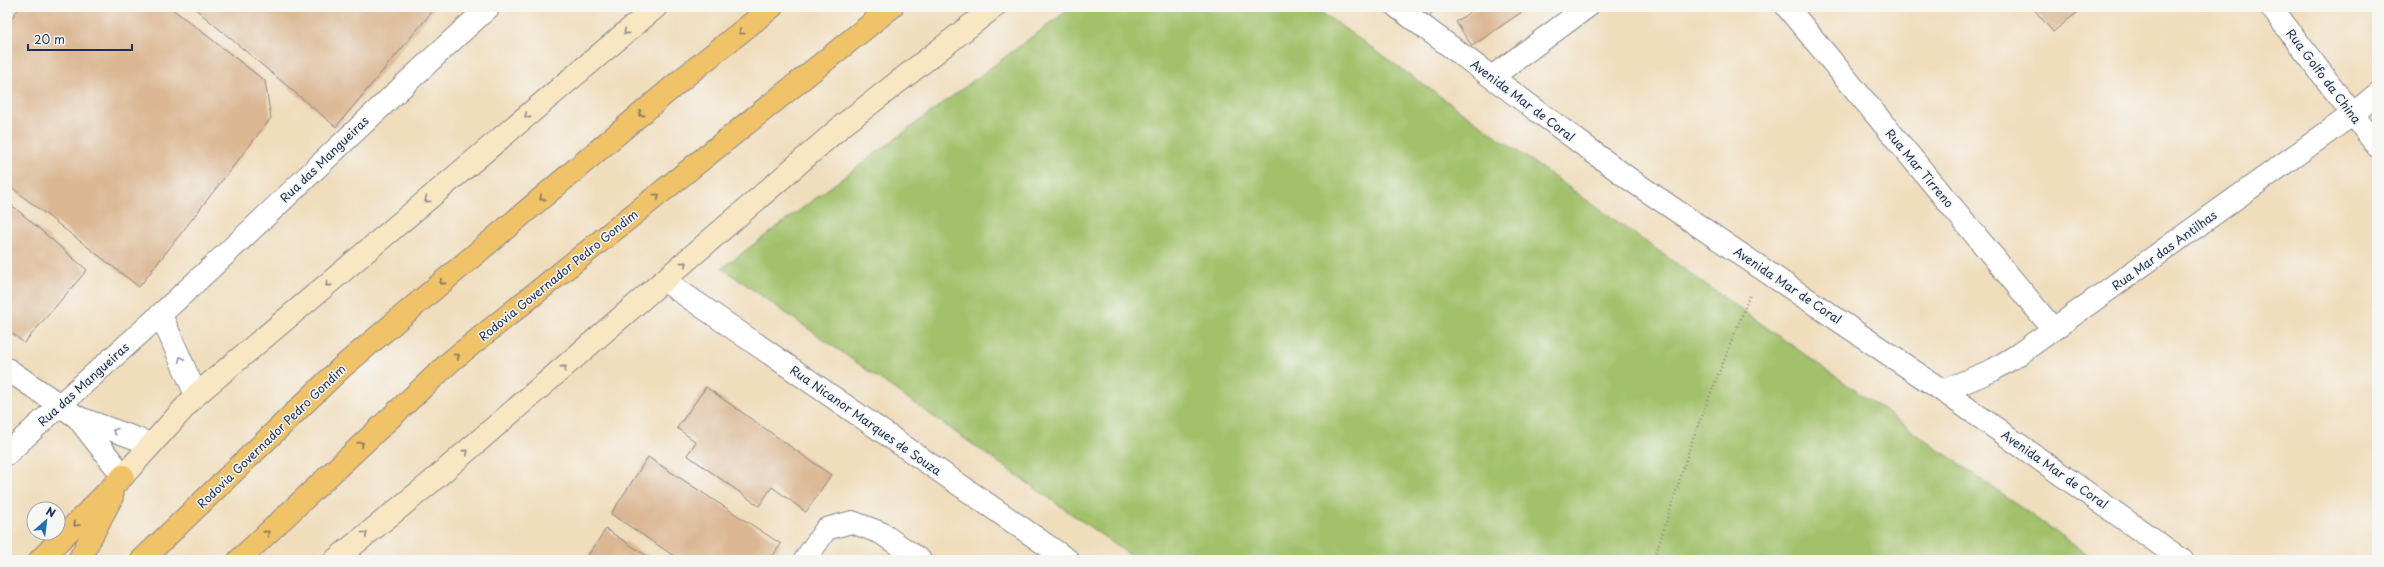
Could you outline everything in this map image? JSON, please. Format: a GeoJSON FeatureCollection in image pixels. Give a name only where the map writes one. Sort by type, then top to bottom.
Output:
{"type":"FeatureCollection","features":[{"type":"Feature","properties":{"kind":"highway","name":"Rodovia Governador Pedro Gondim"},"geometry":{"type":"LineString","coordinates":[[142,560],[341,368],[681,80],[772,7]]}},
{"type":"Feature","properties":{"kind":"highway","name":"Rodovia Governador Pedro Gondim"},"geometry":{"type":"LineString","coordinates":[[238,560],[451,361],[892,7]]}},
{"type":"Feature","properties":{"kind":"highway"},"geometry":{"type":"LineString","coordinates":[[40,560],[123,476]]}},
{"type":"Feature","properties":{"kind":"highway"},"geometry":{"type":"LineString","coordinates":[[79,560],[123,476]]}},
{"type":"Feature","properties":{"kind":"street","name":"Rua das Mangueiras"},"geometry":{"type":"LineString","coordinates":[[7,454],[57,405],[161,314],[404,82],[488,7]]}},
{"type":"Feature","properties":{"kind":"street"},"geometry":{"type":"LineString","coordinates":[[77,417],[123,476],[196,395],[656,7]]}},
{"type":"Feature","properties":{"kind":"street"},"geometry":{"type":"LineString","coordinates":[[335,560],[430,483],[665,281],[843,125],[994,7]]}},
{"type":"Feature","properties":{"kind":"street","name":"Avenida Mar de Coral"},"geometry":{"type":"LineString","coordinates":[[1397,7],[1628,178],[1943,391],[2182,560]]}},
{"type":"Feature","properties":{"kind":"street"},"geometry":{"type":"LineString","coordinates":[[1492,76],[1587,7]]}},
{"type":"Feature","properties":{"kind":"street","name":"Rua Mar Tirreno"},"geometry":{"type":"LineString","coordinates":[[1787,7],[2053,329]]}},
{"type":"Feature","properties":{"kind":"street","name":"Rua Golfo da China"},"geometry":{"type":"LineString","coordinates":[[2270,7],[2377,146]]}},
{"type":"Feature","properties":{"kind":"street","name":"Rua Mar das Antilhas"},"geometry":{"type":"LineString","coordinates":[[1943,391],[1993,370],[2020,354],[2353,114],[2377,94]]}},
{"type":"Feature","properties":{"kind":"street","name":"Rua Nicanor Marques de Souza"},"geometry":{"type":"LineString","coordinates":[[665,281],[1068,560]]}},
{"type":"Feature","properties":{"kind":"street"},"geometry":{"type":"LineString","coordinates":[[161,314],[196,395]]}},
{"type":"Feature","properties":{"kind":"street"},"geometry":{"type":"LineString","coordinates":[[7,369],[57,405],[77,417],[151,444]]}},
{"type":"Feature","properties":{"kind":"street"},"geometry":{"type":"LineString","coordinates":[[805,560],[826,529],[852,522],[881,533],[920,560]]}},
{"type":"Feature","properties":{"kind":"path"},"geometry":{"type":"LineString","coordinates":[[1654,560],[1693,438],[1761,267]]}},
{"type":"Feature","properties":{"kind":"green space"},"geometry":{"type":"Polygon","coordinates":[[[1072,7],[1314,7],[2095,560],[1137,560],[722,268],[1072,7]]]}},
{"type":"Feature","properties":{"kind":"building"},"geometry":{"type":"Polygon","coordinates":[[[20,7],[170,7],[265,81],[271,118],[139,287],[7,184],[7,24],[20,7]]]}},
{"type":"Feature","properties":{"kind":"building"},"geometry":{"type":"Polygon","coordinates":[[[193,7],[436,7],[336,127],[193,7]]]}},
{"type":"Feature","properties":{"kind":"building"},"geometry":{"type":"Polygon","coordinates":[[[1417,7],[1438,7],[1427,18],[1417,7]]]}},
{"type":"Feature","properties":{"kind":"building"},"geometry":{"type":"Polygon","coordinates":[[[1477,7],[1529,7],[1472,46],[1456,22],[1477,7]]]}},
{"type":"Feature","properties":{"kind":"building"},"geometry":{"type":"Polygon","coordinates":[[[2032,7],[2084,7],[2053,32],[2032,7]]]}},
{"type":"Feature","properties":{"kind":"building"},"geometry":{"type":"Polygon","coordinates":[[[7,201],[87,270],[24,343],[7,329],[7,201]]]}},
{"type":"Feature","properties":{"kind":"building"},"geometry":{"type":"Polygon","coordinates":[[[706,387],[831,475],[806,512],[772,487],[759,506],[687,455],[696,442],[677,428],[706,387]]]}},
{"type":"Feature","properties":{"kind":"building"},"geometry":{"type":"Polygon","coordinates":[[[648,457],[781,544],[770,560],[680,560],[611,514],[648,457]]]}},
{"type":"Feature","properties":{"kind":"building"},"geometry":{"type":"Polygon","coordinates":[[[606,529],[653,560],[585,560],[606,529]]]}}]}
